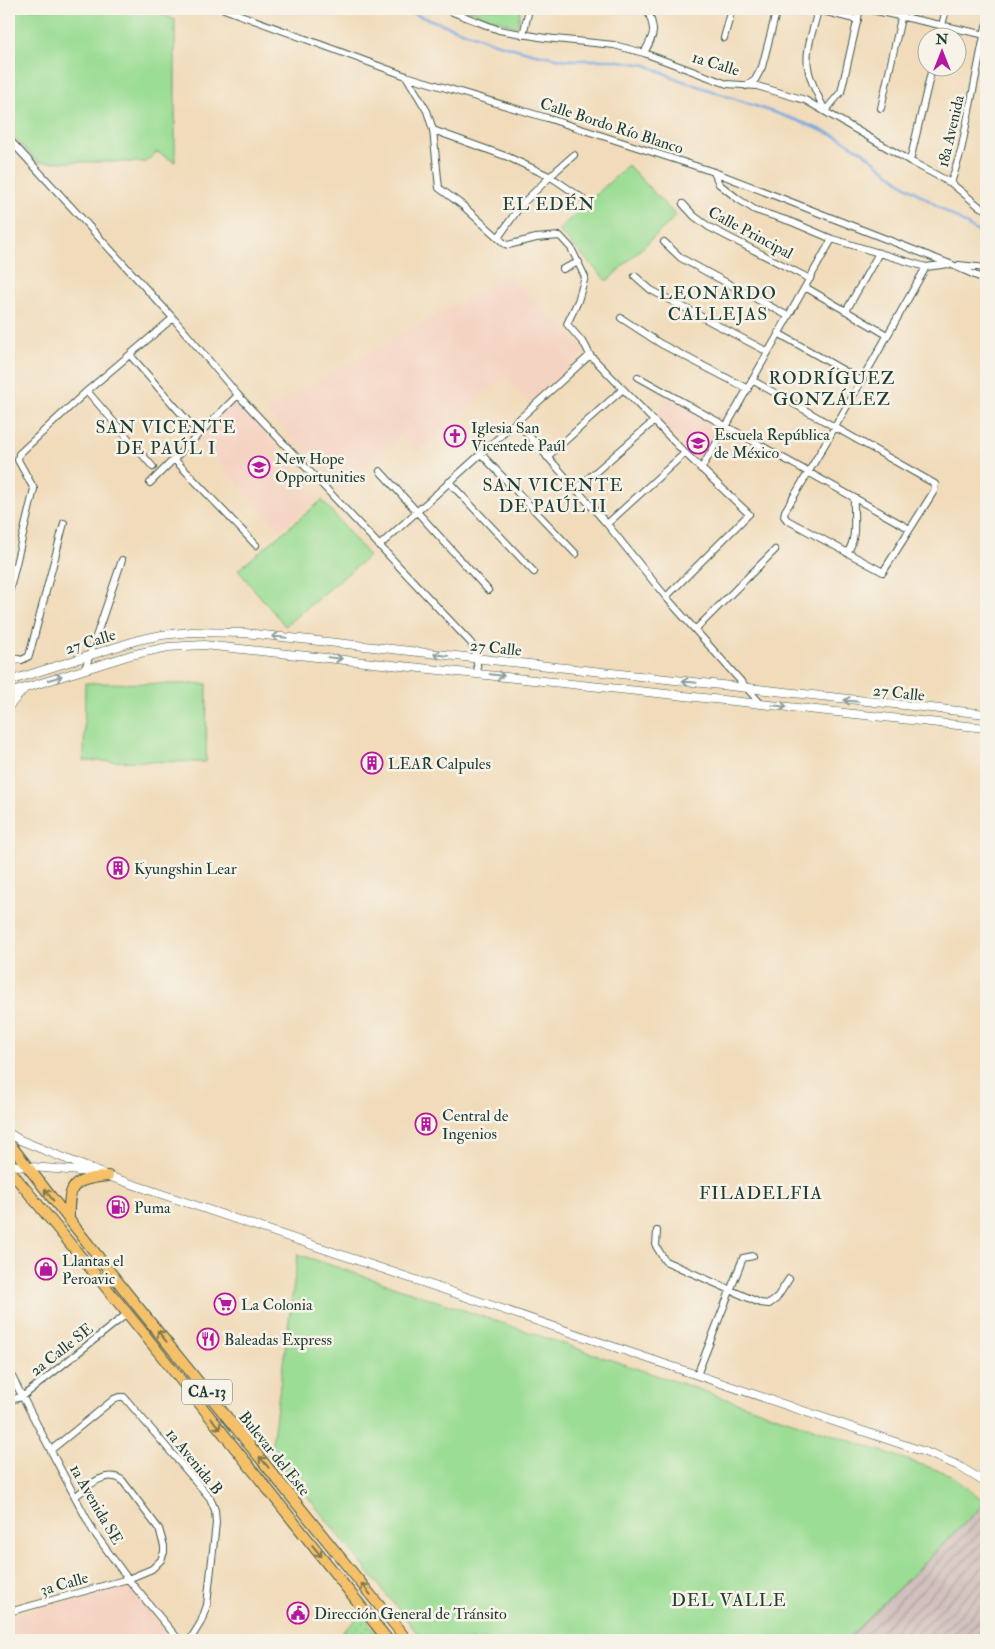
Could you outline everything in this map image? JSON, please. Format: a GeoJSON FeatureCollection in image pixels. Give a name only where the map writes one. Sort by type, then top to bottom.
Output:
{"type":"FeatureCollection","features":[{"type":"Feature","properties":{"kind":"highway","name":"Bulevar del Este"},"geometry":{"type":"LineString","coordinates":[[9,1143],[126,1292],[408,1640]]}},
{"type":"Feature","properties":{"kind":"highway","name":"Bulevar del Este"},"geometry":{"type":"LineString","coordinates":[[9,1167],[128,1313],[388,1640]]}},
{"type":"Feature","properties":{"kind":"highway"},"geometry":{"type":"LineString","coordinates":[[69,1220],[70,1194],[74,1186],[80,1181],[103,1174]]}},
{"type":"Feature","properties":{"kind":"highway"},"geometry":{"type":"LineString","coordinates":[[59,1230],[75,1242],[118,1294],[122,1295],[126,1292]]}},
{"type":"Feature","properties":{"kind":"street","name":"Calle Bordo Río Blanco"},"geometry":{"type":"LineString","coordinates":[[224,9],[406,76],[566,124],[714,172],[950,264],[986,280]]}},
{"type":"Feature","properties":{"kind":"street","name":"1a Calle"},"geometry":{"type":"LineString","coordinates":[[445,9],[498,30],[523,35],[614,45],[644,53],[726,84],[757,86],[806,100],[910,162],[951,183],[980,207],[986,209]]}},
{"type":"Feature","properties":{"kind":"street"},"geometry":{"type":"LineString","coordinates":[[523,35],[529,9]]}},
{"type":"Feature","properties":{"kind":"street"},"geometry":{"type":"LineString","coordinates":[[644,53],[654,31],[647,9]]}},
{"type":"Feature","properties":{"kind":"street"},"geometry":{"type":"LineString","coordinates":[[724,38],[732,9]]}},
{"type":"Feature","properties":{"kind":"street"},"geometry":{"type":"LineString","coordinates":[[746,86],[755,80],[762,68],[777,9]]}},
{"type":"Feature","properties":{"kind":"street"},"geometry":{"type":"LineString","coordinates":[[858,20],[816,9],[807,54],[808,67],[812,82],[825,111],[841,92],[858,20],[860,9]]}},
{"type":"Feature","properties":{"kind":"street"},"geometry":{"type":"LineString","coordinates":[[867,9],[986,35]]}},
{"type":"Feature","properties":{"kind":"street"},"geometry":{"type":"LineString","coordinates":[[881,108],[903,9]]}},
{"type":"Feature","properties":{"kind":"street"},"geometry":{"type":"LineString","coordinates":[[941,28],[946,9]]}},
{"type":"Feature","properties":{"kind":"street","name":"18a Avenida"},"geometry":{"type":"LineString","coordinates":[[951,183],[961,152],[986,35],[986,26]]}},
{"type":"Feature","properties":{"kind":"street"},"geometry":{"type":"LineString","coordinates":[[406,76],[427,111],[433,130],[438,188],[462,205],[498,238],[508,244],[558,235],[571,248],[585,277],[578,300],[567,324],[585,345],[590,355],[685,453],[749,514],[666,597]]}},
{"type":"Feature","properties":{"kind":"street"},"geometry":{"type":"LineString","coordinates":[[910,162],[930,78]]}},
{"type":"Feature","properties":{"kind":"street"},"geometry":{"type":"LineString","coordinates":[[433,130],[551,176],[582,198]]}},
{"type":"Feature","properties":{"kind":"street"},"geometry":{"type":"LineString","coordinates":[[9,139],[173,318],[238,395],[471,643],[477,659],[478,673]]}},
{"type":"Feature","properties":{"kind":"street"},"geometry":{"type":"LineString","coordinates":[[498,238],[521,205],[574,154]]}},
{"type":"Feature","properties":{"kind":"street"},"geometry":{"type":"LineString","coordinates":[[714,172],[719,184],[755,210],[792,222],[832,239],[926,267],[950,264],[986,268]]}},
{"type":"Feature","properties":{"kind":"street","name":"Calle Principal"},"geometry":{"type":"LineString","coordinates":[[683,204],[694,216],[709,227],[810,278]]}},
{"type":"Feature","properties":{"kind":"street"},"geometry":{"type":"LineString","coordinates":[[701,469],[832,239]]}},
{"type":"Feature","properties":{"kind":"street"},"geometry":{"type":"LineString","coordinates":[[664,242],[681,258],[788,316]]}},
{"type":"Feature","properties":{"kind":"street"},"geometry":{"type":"LineString","coordinates":[[846,311],[879,253]]}},
{"type":"Feature","properties":{"kind":"street"},"geometry":{"type":"LineString","coordinates":[[563,269],[579,262]]}},
{"type":"Feature","properties":{"kind":"street"},"geometry":{"type":"LineString","coordinates":[[752,380],[835,427],[935,484],[934,490],[883,572],[787,520],[784,516],[785,511],[808,473],[835,427],[862,381],[926,267]]}},
{"type":"Feature","properties":{"kind":"street"},"geometry":{"type":"LineString","coordinates":[[635,276],[651,290],[768,352]]}},
{"type":"Feature","properties":{"kind":"street"},"geometry":{"type":"LineString","coordinates":[[805,287],[887,336]]}},
{"type":"Feature","properties":{"kind":"street"},"geometry":{"type":"LineString","coordinates":[[9,593],[34,489],[18,460],[19,454],[87,391],[173,318]]}},
{"type":"Feature","properties":{"kind":"street"},"geometry":{"type":"LineString","coordinates":[[621,318],[661,344],[748,388]]}},
{"type":"Feature","properties":{"kind":"street"},"geometry":{"type":"LineString","coordinates":[[778,333],[862,381]]}},
{"type":"Feature","properties":{"kind":"street"},"geometry":{"type":"LineString","coordinates":[[130,355],[199,434]]}},
{"type":"Feature","properties":{"kind":"street"},"geometry":{"type":"LineString","coordinates":[[378,546],[590,355]]}},
{"type":"Feature","properties":{"kind":"street"},"geometry":{"type":"LineString","coordinates":[[638,377],[727,425],[808,473],[910,529]]}},
{"type":"Feature","properties":{"kind":"street"},"geometry":{"type":"LineString","coordinates":[[547,457],[623,389]]}},
{"type":"Feature","properties":{"kind":"street"},"geometry":{"type":"LineString","coordinates":[[87,391],[153,467]]}},
{"type":"Feature","properties":{"kind":"street"},"geometry":{"type":"LineString","coordinates":[[150,483],[238,395]]}},
{"type":"Feature","properties":{"kind":"street"},"geometry":{"type":"LineString","coordinates":[[575,490],[654,421]]}},
{"type":"Feature","properties":{"kind":"street"},"geometry":{"type":"LineString","coordinates":[[516,422],[607,524],[666,597],[761,704]]}},
{"type":"Feature","properties":{"kind":"street"},"geometry":{"type":"LineString","coordinates":[[607,524],[685,453]]}},
{"type":"Feature","properties":{"kind":"street"},"geometry":{"type":"LineString","coordinates":[[481,454],[576,554]]}},
{"type":"Feature","properties":{"kind":"street"},"geometry":{"type":"LineString","coordinates":[[174,459],[256,545]]}},
{"type":"Feature","properties":{"kind":"street"},"geometry":{"type":"LineString","coordinates":[[380,471],[488,590]]}},
{"type":"Feature","properties":{"kind":"street"},"geometry":{"type":"LineString","coordinates":[[449,482],[534,572]]}},
{"type":"Feature","properties":{"kind":"street"},"geometry":{"type":"LineString","coordinates":[[847,553],[851,548],[854,530],[854,499]]}},
{"type":"Feature","properties":{"kind":"street"},"geometry":{"type":"LineString","coordinates":[[9,657],[22,660],[29,656],[64,523]]}},
{"type":"Feature","properties":{"kind":"street"},"geometry":{"type":"LineString","coordinates":[[696,629],[775,550]]}},
{"type":"Feature","properties":{"kind":"street"},"geometry":{"type":"LineString","coordinates":[[84,669],[122,560]]}},
{"type":"Feature","properties":{"kind":"street"},"geometry":{"type":"LineString","coordinates":[[175,647],[179,633]]}},
{"type":"Feature","properties":{"kind":"street","name":"27 Calle"},"geometry":{"type":"LineString","coordinates":[[9,681],[138,640],[179,633],[255,634],[986,714]]}},
{"type":"Feature","properties":{"kind":"street"},"geometry":{"type":"LineString","coordinates":[[210,633],[210,646]]}},
{"type":"Feature","properties":{"kind":"street","name":"27 Calle"},"geometry":{"type":"LineString","coordinates":[[9,693],[131,656],[175,647],[210,646],[986,728]]}},
{"type":"Feature","properties":{"kind":"street"},"geometry":{"type":"LineString","coordinates":[[9,706],[26,687]]}},
{"type":"Feature","properties":{"kind":"street"},"geometry":{"type":"LineString","coordinates":[[9,1133],[20,1140],[103,1174],[925,1452],[957,1465],[986,1484]]}},
{"type":"Feature","properties":{"kind":"street"},"geometry":{"type":"LineString","coordinates":[[9,1167],[103,1174]]}},
{"type":"Feature","properties":{"kind":"street"},"geometry":{"type":"LineString","coordinates":[[657,1231],[656,1246],[665,1261],[760,1303],[769,1304],[776,1299],[789,1279]]}},
{"type":"Feature","properties":{"kind":"street"},"geometry":{"type":"LineString","coordinates":[[697,1375],[731,1290],[738,1265],[742,1258],[753,1256]]}},
{"type":"Feature","properties":{"kind":"street","name":"2a Calle SE"},"geometry":{"type":"LineString","coordinates":[[9,1400],[22,1397],[128,1313]]}},
{"type":"Feature","properties":{"kind":"street","name":"1a Avenida SE"},"geometry":{"type":"LineString","coordinates":[[9,1371],[93,1531],[128,1579],[179,1640]]}},
{"type":"Feature","properties":{"kind":"street","name":"1a Avenida B"},"geometry":{"type":"LineString","coordinates":[[51,1450],[114,1399],[124,1397],[210,1498],[215,1510],[216,1523],[207,1605],[201,1622],[190,1640]]}},
{"type":"Feature","properties":{"kind":"street","name":"3a Calle"},"geometry":{"type":"LineString","coordinates":[[9,1612],[128,1579],[152,1569],[160,1560],[164,1552],[164,1546],[159,1529],[122,1480],[108,1476],[89,1486],[75,1497]]}},
{"type":"Feature","properties":{"kind":"shaded area"},"geometry":{"type":"Polygon","coordinates":[[[508,275],[585,351],[530,404],[505,377],[416,453],[401,436],[340,489],[265,410],[508,275]]]}},
{"type":"Feature","properties":{"kind":"shaded area","name":"Escuela República de México"},"geometry":{"type":"Polygon","coordinates":[[[669,396],[723,425],[702,460],[655,416],[669,396]]]}},
{"type":"Feature","properties":{"kind":"shaded area","name":"New Hope Opportunities"},"geometry":{"type":"Polygon","coordinates":[[[236,401],[320,495],[281,530],[197,439],[236,401]]]}},
{"type":"Feature","properties":{"kind":"shaded area"},"geometry":{"type":"Polygon","coordinates":[[[986,1502],[986,1640],[846,1640],[986,1502]]]}},
{"type":"Feature","properties":{"kind":"shaded area"},"geometry":{"type":"Polygon","coordinates":[[[126,1584],[172,1640],[9,1640],[9,1617],[126,1584]]]}},
{"type":"Feature","properties":{"kind":"green space"},"geometry":{"type":"Polygon","coordinates":[[[9,9],[152,9],[175,20],[175,162],[157,152],[145,162],[38,162],[9,132],[9,9]]]}},
{"type":"Feature","properties":{"kind":"green space"},"geometry":{"type":"Polygon","coordinates":[[[464,9],[521,9],[517,27],[464,9]]]}},
{"type":"Feature","properties":{"kind":"green space"},"geometry":{"type":"Polygon","coordinates":[[[628,165],[676,216],[607,281],[558,230],[628,165]]]}},
{"type":"Feature","properties":{"kind":"green space"},"geometry":{"type":"Polygon","coordinates":[[[322,500],[369,556],[285,626],[238,570],[322,500]]]}},
{"type":"Feature","properties":{"kind":"green space"},"geometry":{"type":"Polygon","coordinates":[[[85,683],[207,684],[206,762],[84,761],[85,683]]]}},
{"type":"Feature","properties":{"kind":"green space"},"geometry":{"type":"Polygon","coordinates":[[[298,1254],[949,1474],[986,1502],[846,1640],[423,1640],[271,1451],[298,1254]]]}},
{"type":"Feature","properties":{"kind":"green space"},"geometry":{"type":"Polygon","coordinates":[[[362,1614],[381,1640],[334,1640],[335,1639],[362,1614]]]}},
{"type":"Feature","properties":{"kind":"waterway"},"geometry":{"type":"LineString","coordinates":[[400,9],[495,43],[531,53],[567,60],[613,60],[646,65],[677,79],[796,120],[838,137],[863,152],[903,184],[986,237]]}},
{"type":"Feature","properties":{"kind":"place","name":"Iglesia San Vicentede Paúl"},"geometry":{"type":"Point","coordinates":[455,436]}},
{"type":"Feature","properties":{"kind":"place","name":"Escuela República de México"},"geometry":{"type":"Point","coordinates":[698,443]}},
{"type":"Feature","properties":{"kind":"place","name":"New Hope Opportunities"},"geometry":{"type":"Point","coordinates":[259,467]}},
{"type":"Feature","properties":{"kind":"place","name":"LEAR Calpules"},"geometry":{"type":"Point","coordinates":[372,763]}},
{"type":"Feature","properties":{"kind":"place","name":"Kyungshin Lear"},"geometry":{"type":"Point","coordinates":[118,868]}},
{"type":"Feature","properties":{"kind":"place","name":"Central de Ingenios"},"geometry":{"type":"Point","coordinates":[426,1124]}},
{"type":"Feature","properties":{"kind":"place","name":"Puma"},"geometry":{"type":"Point","coordinates":[118,1207]}},
{"type":"Feature","properties":{"kind":"place","name":"Llantas el Peroavic"},"geometry":{"type":"Point","coordinates":[46,1269]}},
{"type":"Feature","properties":{"kind":"place","name":"La Colonia"},"geometry":{"type":"Point","coordinates":[225,1304]}},
{"type":"Feature","properties":{"kind":"place","name":"Baleadas Express"},"geometry":{"type":"Point","coordinates":[208,1339]}},
{"type":"Feature","properties":{"kind":"place","name":"Dirección General de Tránsito"},"geometry":{"type":"Point","coordinates":[298,1613]}},
{"type":"Feature","properties":{"kind":"district","name":"EL EDÉN"},"geometry":{"type":"Point","coordinates":[549,204]}},
{"type":"Feature","properties":{"kind":"district","name":"LEONARDO CALLEJAS"},"geometry":{"type":"Point","coordinates":[718,303]}},
{"type":"Feature","properties":{"kind":"district","name":"RODRÍGUEZ GONZÁLEZ"},"geometry":{"type":"Point","coordinates":[832,388]}},
{"type":"Feature","properties":{"kind":"district","name":"SAN VICENTE DE PAÚL I"},"geometry":{"type":"Point","coordinates":[166,437]}},
{"type":"Feature","properties":{"kind":"district","name":"SAN VICENTE DE PAÚL II"},"geometry":{"type":"Point","coordinates":[553,495]}},
{"type":"Feature","properties":{"kind":"district","name":"FILADELFIA"},"geometry":{"type":"Point","coordinates":[761,1193]}},
{"type":"Feature","properties":{"kind":"district","name":"DEL VALLE"},"geometry":{"type":"Point","coordinates":[729,1600]}}]}
